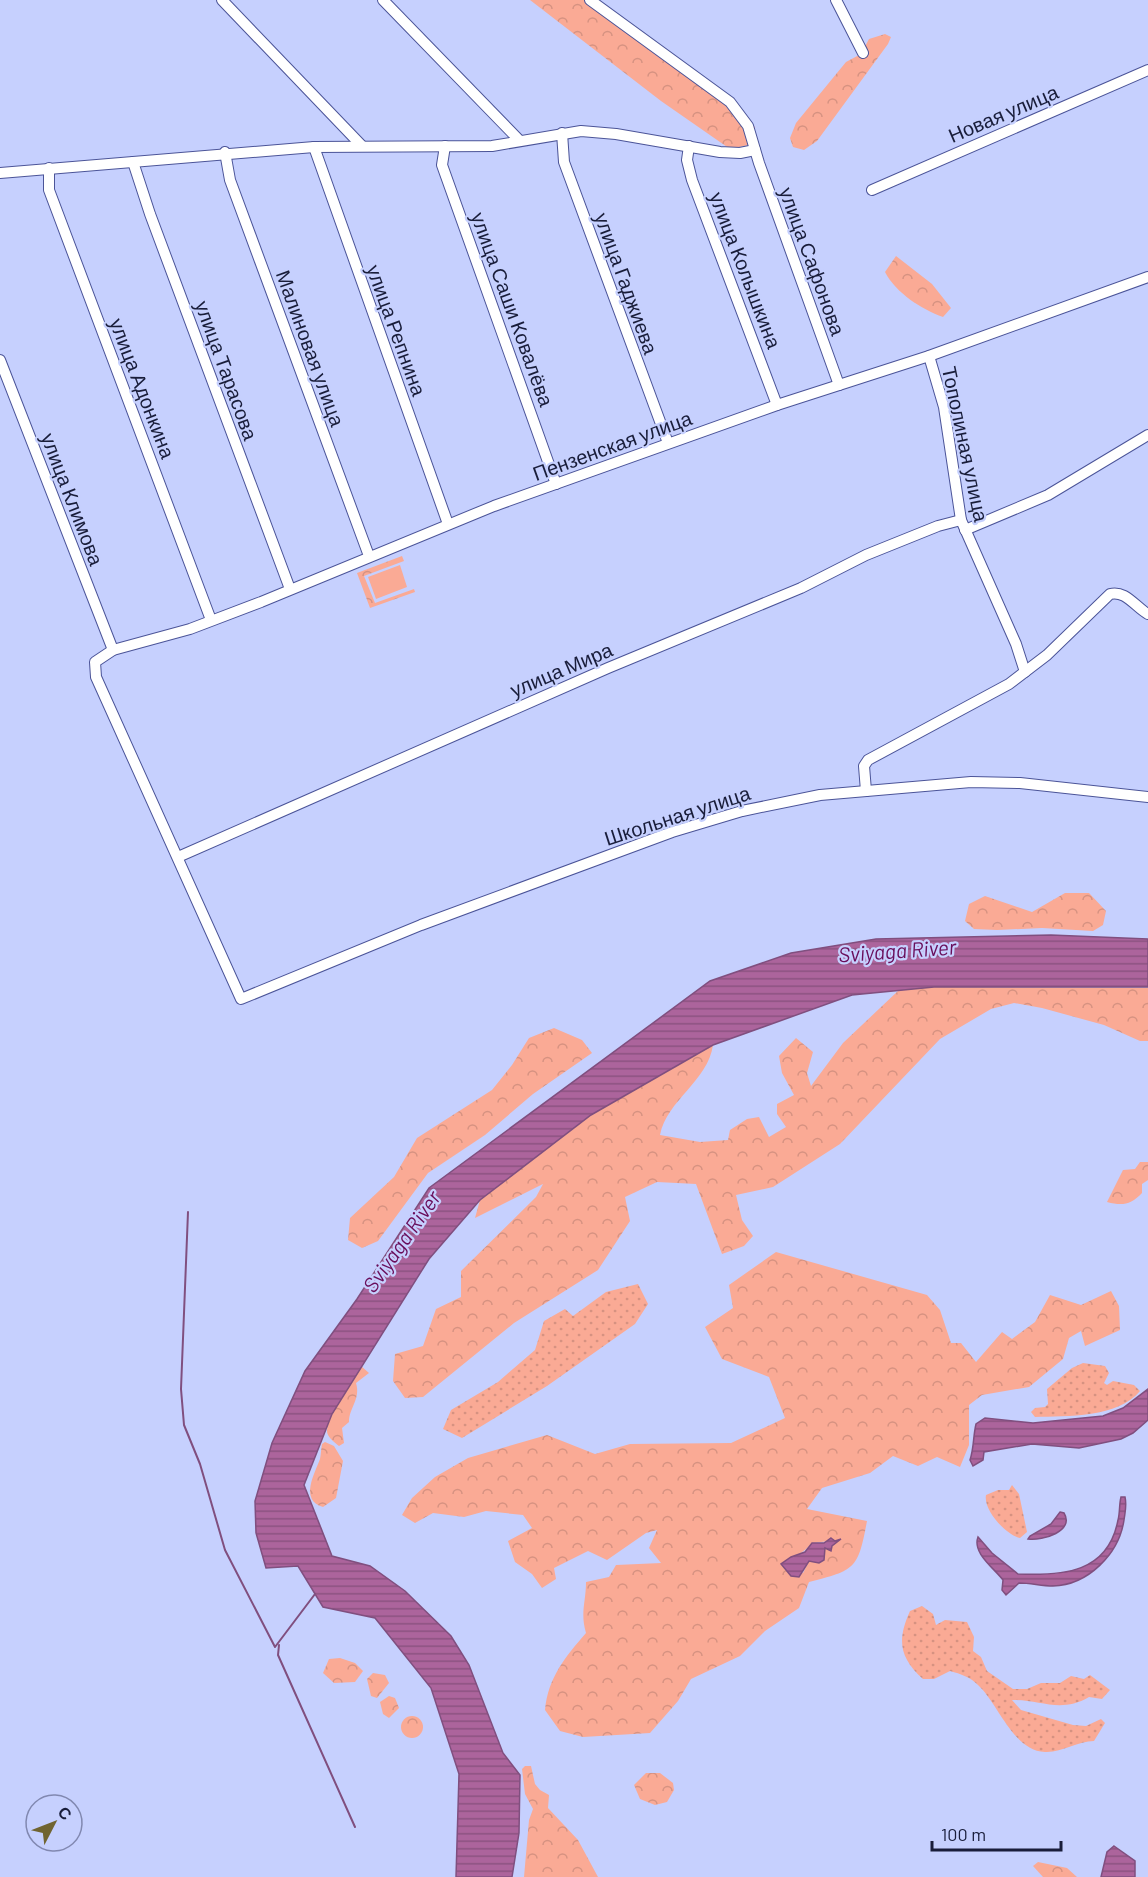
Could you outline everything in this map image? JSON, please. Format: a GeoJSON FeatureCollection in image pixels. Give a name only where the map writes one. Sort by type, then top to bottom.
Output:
{"type":"FeatureCollection","features":[{"type":"Feature","properties":{"kind":"street"},"geometry":{"type":"LineString","coordinates":[[222,0],[362,146]]}},
{"type":"Feature","properties":{"kind":"street"},"geometry":{"type":"LineString","coordinates":[[383,0],[519,140]]}},
{"type":"Feature","properties":{"kind":"street","name":"улица Сафонова"},"geometry":{"type":"LineString","coordinates":[[590,0],[730,102],[748,126],[839,385]]}},
{"type":"Feature","properties":{"kind":"street"},"geometry":{"type":"LineString","coordinates":[[836,0],[863,53]]}},
{"type":"Feature","properties":{"kind":"street","name":"Новая улица"},"geometry":{"type":"LineString","coordinates":[[872,190],[1148,70]]}},
{"type":"Feature","properties":{"kind":"street"},"geometry":{"type":"LineString","coordinates":[[0,172],[133,162],[225,152],[314,147],[492,146],[562,133],[598,132],[720,152],[741,153],[755,150]]}},
{"type":"Feature","properties":{"kind":"street","name":"улица Гаджиева"},"geometry":{"type":"LineString","coordinates":[[562,133],[564,162],[668,443]]}},
{"type":"Feature","properties":{"kind":"street","name":"улица Саши Ковалёва"},"geometry":{"type":"LineString","coordinates":[[446,146],[442,165],[556,484]]}},
{"type":"Feature","properties":{"kind":"street","name":"улица Колышкина"},"geometry":{"type":"LineString","coordinates":[[688,146],[687,160],[692,180],[777,405]]}},
{"type":"Feature","properties":{"kind":"street","name":"улица Репнина"},"geometry":{"type":"LineString","coordinates":[[314,147],[448,524]]}},
{"type":"Feature","properties":{"kind":"street","name":"Малиновая улица"},"geometry":{"type":"LineString","coordinates":[[225,152],[230,180],[369,556]]}},
{"type":"Feature","properties":{"kind":"street","name":"улица Тарасова"},"geometry":{"type":"LineString","coordinates":[[133,162],[154,225],[290,590]]}},
{"type":"Feature","properties":{"kind":"street","name":"улица Адонкина"},"geometry":{"type":"LineString","coordinates":[[49,168],[49,190],[211,620]]}},
{"type":"Feature","properties":{"kind":"street","name":"Пензенская улица"},"geometry":{"type":"LineString","coordinates":[[178,857],[96,677],[96,662],[113,650],[190,629],[348,567],[369,556],[448,524],[668,443],[929,356],[1148,277]]}},
{"type":"Feature","properties":{"kind":"street","name":"Тополиная улица"},"geometry":{"type":"LineString","coordinates":[[929,356],[944,407],[963,525],[1016,644],[1025,672]]}},
{"type":"Feature","properties":{"kind":"street","name":"улица Климова"},"geometry":{"type":"LineString","coordinates":[[0,360],[113,650]]}},
{"type":"Feature","properties":{"kind":"street","name":"улица Мира"},"geometry":{"type":"LineString","coordinates":[[178,857],[597,673],[801,588],[866,555],[938,526],[963,525],[1048,495],[1148,435]]}},
{"type":"Feature","properties":{"kind":"street"},"geometry":{"type":"LineString","coordinates":[[866,791],[864,766],[868,760],[1009,684],[1047,655],[1110,594],[1117,592],[1126,596],[1148,614]]}},
{"type":"Feature","properties":{"kind":"street","name":"Школьная улица"},"geometry":{"type":"LineString","coordinates":[[178,857],[241,999],[421,925],[697,824],[742,811],[820,795],[971,782],[1020,783],[1148,797]]}},
{"type":"Feature","properties":{"kind":"green space"},"geometry":{"type":"Polygon","coordinates":[[[530,0],[587,0],[755,127],[753,144],[730,149],[661,101],[530,0]]]}},
{"type":"Feature","properties":{"kind":"green space"},"geometry":{"type":"Polygon","coordinates":[[[885,34],[891,37],[888,44],[817,141],[804,150],[793,147],[790,138],[796,123],[846,62],[861,54],[869,39],[885,34]]]}},
{"type":"Feature","properties":{"kind":"green space"},"geometry":{"type":"Polygon","coordinates":[[[896,256],[932,284],[951,308],[943,317],[926,310],[910,299],[890,280],[885,272],[896,256]]]}},
{"type":"Feature","properties":{"kind":"green space"},"geometry":{"type":"Polygon","coordinates":[[[402,556],[404,561],[364,576],[375,603],[414,589],[415,592],[370,608],[357,573],[402,556]]]}},
{"type":"Feature","properties":{"kind":"green space"},"geometry":{"type":"Polygon","coordinates":[[[400,565],[407,587],[376,599],[368,577],[400,565]]]}},
{"type":"Feature","properties":{"kind":"green space"},"geometry":{"type":"Polygon","coordinates":[[[1065,893],[1089,893],[1106,911],[1103,925],[1093,931],[1042,928],[997,930],[974,929],[965,921],[969,904],[985,896],[1032,912],[1065,893]]]}},
{"type":"Feature","properties":{"kind":"green space"},"geometry":{"type":"Polygon","coordinates":[[[934,987],[1148,988],[1148,1041],[1140,1041],[1104,1025],[1042,1008],[1014,1003],[991,1009],[940,1039],[840,1144],[773,1187],[736,1195],[742,1220],[753,1236],[744,1246],[722,1254],[696,1184],[657,1182],[625,1197],[630,1221],[598,1270],[514,1323],[423,1397],[405,1398],[393,1381],[395,1354],[423,1346],[436,1309],[461,1297],[461,1271],[536,1197],[543,1184],[475,1218],[480,1200],[591,1115],[713,1045],[704,1069],[671,1111],[660,1135],[700,1142],[728,1140],[730,1130],[747,1119],[759,1117],[769,1137],[786,1127],[777,1114],[777,1104],[794,1095],[782,1073],[779,1056],[796,1038],[813,1052],[807,1073],[811,1086],[843,1043],[899,990],[934,987]]]}},
{"type":"Feature","properties":{"kind":"green space"},"geometry":{"type":"Polygon","coordinates":[[[554,1028],[582,1040],[592,1053],[533,1094],[485,1135],[428,1173],[378,1241],[362,1248],[348,1240],[350,1218],[394,1177],[417,1138],[492,1090],[512,1065],[529,1038],[554,1028]]]}},
{"type":"Feature","properties":{"kind":"green space"},"geometry":{"type":"Polygon","coordinates":[[[1140,1162],[1148,1162],[1148,1180],[1142,1184],[1142,1193],[1126,1204],[1107,1202],[1123,1170],[1135,1169],[1140,1162]]]}},
{"type":"Feature","properties":{"kind":"green space"},"geometry":{"type":"Polygon","coordinates":[[[776,1252],[927,1295],[940,1310],[951,1343],[961,1343],[976,1362],[1002,1332],[1012,1339],[1035,1322],[1050,1295],[1081,1305],[1111,1291],[1119,1306],[1120,1330],[1085,1346],[1081,1331],[1069,1338],[1063,1359],[1029,1387],[982,1395],[969,1405],[969,1445],[960,1467],[937,1457],[918,1466],[893,1456],[870,1473],[822,1488],[807,1509],[867,1521],[857,1558],[846,1570],[809,1582],[799,1608],[765,1631],[740,1656],[691,1679],[678,1701],[650,1733],[583,1737],[560,1731],[545,1710],[547,1698],[559,1668],[586,1633],[583,1613],[586,1582],[609,1577],[616,1565],[661,1563],[649,1548],[657,1530],[646,1533],[607,1560],[588,1551],[554,1568],[556,1579],[542,1588],[532,1574],[515,1562],[508,1541],[532,1528],[523,1515],[486,1511],[464,1517],[433,1513],[415,1523],[402,1515],[412,1498],[435,1477],[468,1458],[547,1435],[595,1454],[630,1444],[731,1443],[785,1418],[769,1377],[722,1359],[705,1327],[733,1308],[729,1285],[776,1252]],[[839,1540],[812,1543],[782,1564],[803,1573],[809,1561],[820,1563],[824,1560],[825,1548],[829,1549],[839,1540]]]}},
{"type":"Feature","properties":{"kind":"green space"},"geometry":{"type":"Polygon","coordinates":[[[638,1284],[648,1304],[635,1324],[547,1386],[462,1438],[443,1429],[451,1410],[498,1382],[535,1350],[544,1321],[565,1309],[573,1316],[606,1292],[638,1284]]]}},
{"type":"Feature","properties":{"kind":"green space"},"geometry":{"type":"Polygon","coordinates":[[[1083,1363],[1105,1366],[1109,1373],[1104,1383],[1107,1385],[1113,1381],[1134,1385],[1140,1391],[1130,1400],[1106,1411],[1035,1417],[1031,1412],[1035,1408],[1045,1407],[1048,1404],[1047,1389],[1072,1368],[1083,1363]]]}},
{"type":"Feature","properties":{"kind":"green space"},"geometry":{"type":"Polygon","coordinates":[[[361,1366],[369,1373],[356,1383],[356,1399],[349,1422],[342,1428],[344,1443],[339,1446],[328,1435],[328,1423],[340,1397],[361,1366]]]}},
{"type":"Feature","properties":{"kind":"green space"},"geometry":{"type":"Polygon","coordinates":[[[325,1442],[334,1446],[343,1461],[336,1498],[323,1507],[316,1504],[310,1492],[322,1444],[325,1442]]]}},
{"type":"Feature","properties":{"kind":"green space"},"geometry":{"type":"Polygon","coordinates":[[[1012,1485],[1019,1494],[1027,1532],[1020,1538],[1002,1527],[988,1508],[986,1501],[986,1495],[998,1490],[1009,1490],[1012,1485]]]}},
{"type":"Feature","properties":{"kind":"green space"},"geometry":{"type":"Polygon","coordinates":[[[922,1606],[933,1614],[936,1625],[945,1620],[967,1622],[974,1637],[973,1651],[981,1657],[987,1671],[1013,1689],[1027,1689],[1041,1683],[1060,1683],[1071,1676],[1084,1679],[1090,1675],[1110,1690],[1102,1699],[1089,1697],[1069,1704],[1012,1700],[1021,1710],[1073,1725],[1086,1726],[1101,1719],[1105,1723],[1094,1741],[1051,1752],[1034,1750],[1015,1735],[985,1693],[972,1680],[950,1671],[934,1679],[923,1679],[909,1663],[902,1639],[910,1611],[922,1606]]]}},
{"type":"Feature","properties":{"kind":"green space"},"geometry":{"type":"Polygon","coordinates":[[[340,1658],[355,1663],[363,1671],[355,1682],[334,1683],[323,1673],[329,1659],[340,1658]]]}},
{"type":"Feature","properties":{"kind":"green space"},"geometry":{"type":"Polygon","coordinates":[[[373,1673],[385,1675],[389,1683],[377,1698],[371,1696],[367,1679],[373,1673]]]}},
{"type":"Feature","properties":{"kind":"green space"},"geometry":{"type":"Polygon","coordinates":[[[389,1696],[395,1698],[399,1708],[389,1718],[383,1714],[380,1702],[389,1696]]]}},
{"type":"Feature","properties":{"kind":"green space"},"geometry":{"type":"Polygon","coordinates":[[[412,1716],[420,1719],[423,1727],[420,1735],[412,1738],[404,1735],[401,1727],[404,1719],[412,1716]]]}},
{"type":"Feature","properties":{"kind":"green space"},"geometry":{"type":"Polygon","coordinates":[[[525,1766],[531,1766],[535,1784],[549,1795],[548,1808],[578,1840],[598,1877],[524,1877],[529,1820],[533,1809],[525,1794],[522,1769],[525,1766]]]}},
{"type":"Feature","properties":{"kind":"green space"},"geometry":{"type":"Polygon","coordinates":[[[646,1773],[660,1773],[673,1783],[674,1790],[667,1802],[655,1805],[640,1799],[634,1785],[646,1773]]]}},
{"type":"Feature","properties":{"kind":"green space"},"geometry":{"type":"Polygon","coordinates":[[[1038,1862],[1067,1868],[1077,1877],[1043,1877],[1033,1866],[1038,1862]]]}},
{"type":"Feature","properties":{"kind":"water","name":"Sviyaga River"},"geometry":{"type":"Polygon","coordinates":[[[1051,935],[1148,939],[1148,987],[934,987],[852,995],[713,1045],[591,1115],[480,1200],[429,1259],[332,1414],[304,1485],[332,1556],[370,1566],[405,1591],[451,1636],[469,1665],[503,1753],[520,1775],[519,1833],[512,1877],[456,1877],[459,1774],[431,1688],[375,1618],[323,1607],[298,1566],[266,1568],[256,1533],[255,1501],[272,1443],[305,1371],[357,1299],[429,1188],[710,981],[791,953],[876,939],[1051,935]]]}},
{"type":"Feature","properties":{"kind":"water"},"geometry":{"type":"Polygon","coordinates":[[[1148,1389],[1148,1420],[1133,1433],[1121,1439],[1079,1448],[1032,1444],[984,1452],[983,1460],[973,1466],[970,1460],[976,1424],[985,1418],[1033,1423],[1103,1416],[1123,1408],[1148,1389]]]}},
{"type":"Feature","properties":{"kind":"water"},"geometry":{"type":"Polygon","coordinates":[[[1121,1497],[1125,1497],[1126,1509],[1116,1545],[1100,1565],[1090,1574],[1078,1580],[1053,1586],[1019,1583],[1006,1595],[1002,1590],[1003,1580],[978,1549],[978,1537],[992,1553],[1018,1574],[1051,1574],[1081,1568],[1094,1561],[1113,1538],[1119,1517],[1121,1497]]]}},
{"type":"Feature","properties":{"kind":"water"},"geometry":{"type":"Polygon","coordinates":[[[1060,1512],[1064,1513],[1066,1519],[1061,1530],[1042,1538],[1028,1539],[1051,1524],[1060,1512]]]}},
{"type":"Feature","properties":{"kind":"water"},"geometry":{"type":"Polygon","coordinates":[[[831,1538],[835,1541],[841,1539],[832,1546],[831,1551],[825,1548],[824,1560],[819,1563],[809,1561],[799,1577],[791,1576],[781,1564],[805,1552],[812,1543],[824,1543],[831,1538]]]}},
{"type":"Feature","properties":{"kind":"water"},"geometry":{"type":"Polygon","coordinates":[[[1114,1846],[1135,1861],[1135,1877],[1101,1877],[1107,1852],[1114,1846]]]}},
{"type":"Feature","properties":{"kind":"waterway"},"geometry":{"type":"LineString","coordinates":[[188,1212],[181,1389],[184,1425],[200,1464],[225,1550],[275,1647],[315,1594]]}},
{"type":"Feature","properties":{"kind":"waterway"},"geometry":{"type":"LineString","coordinates":[[279,1645],[278,1655],[355,1827]]}}]}
